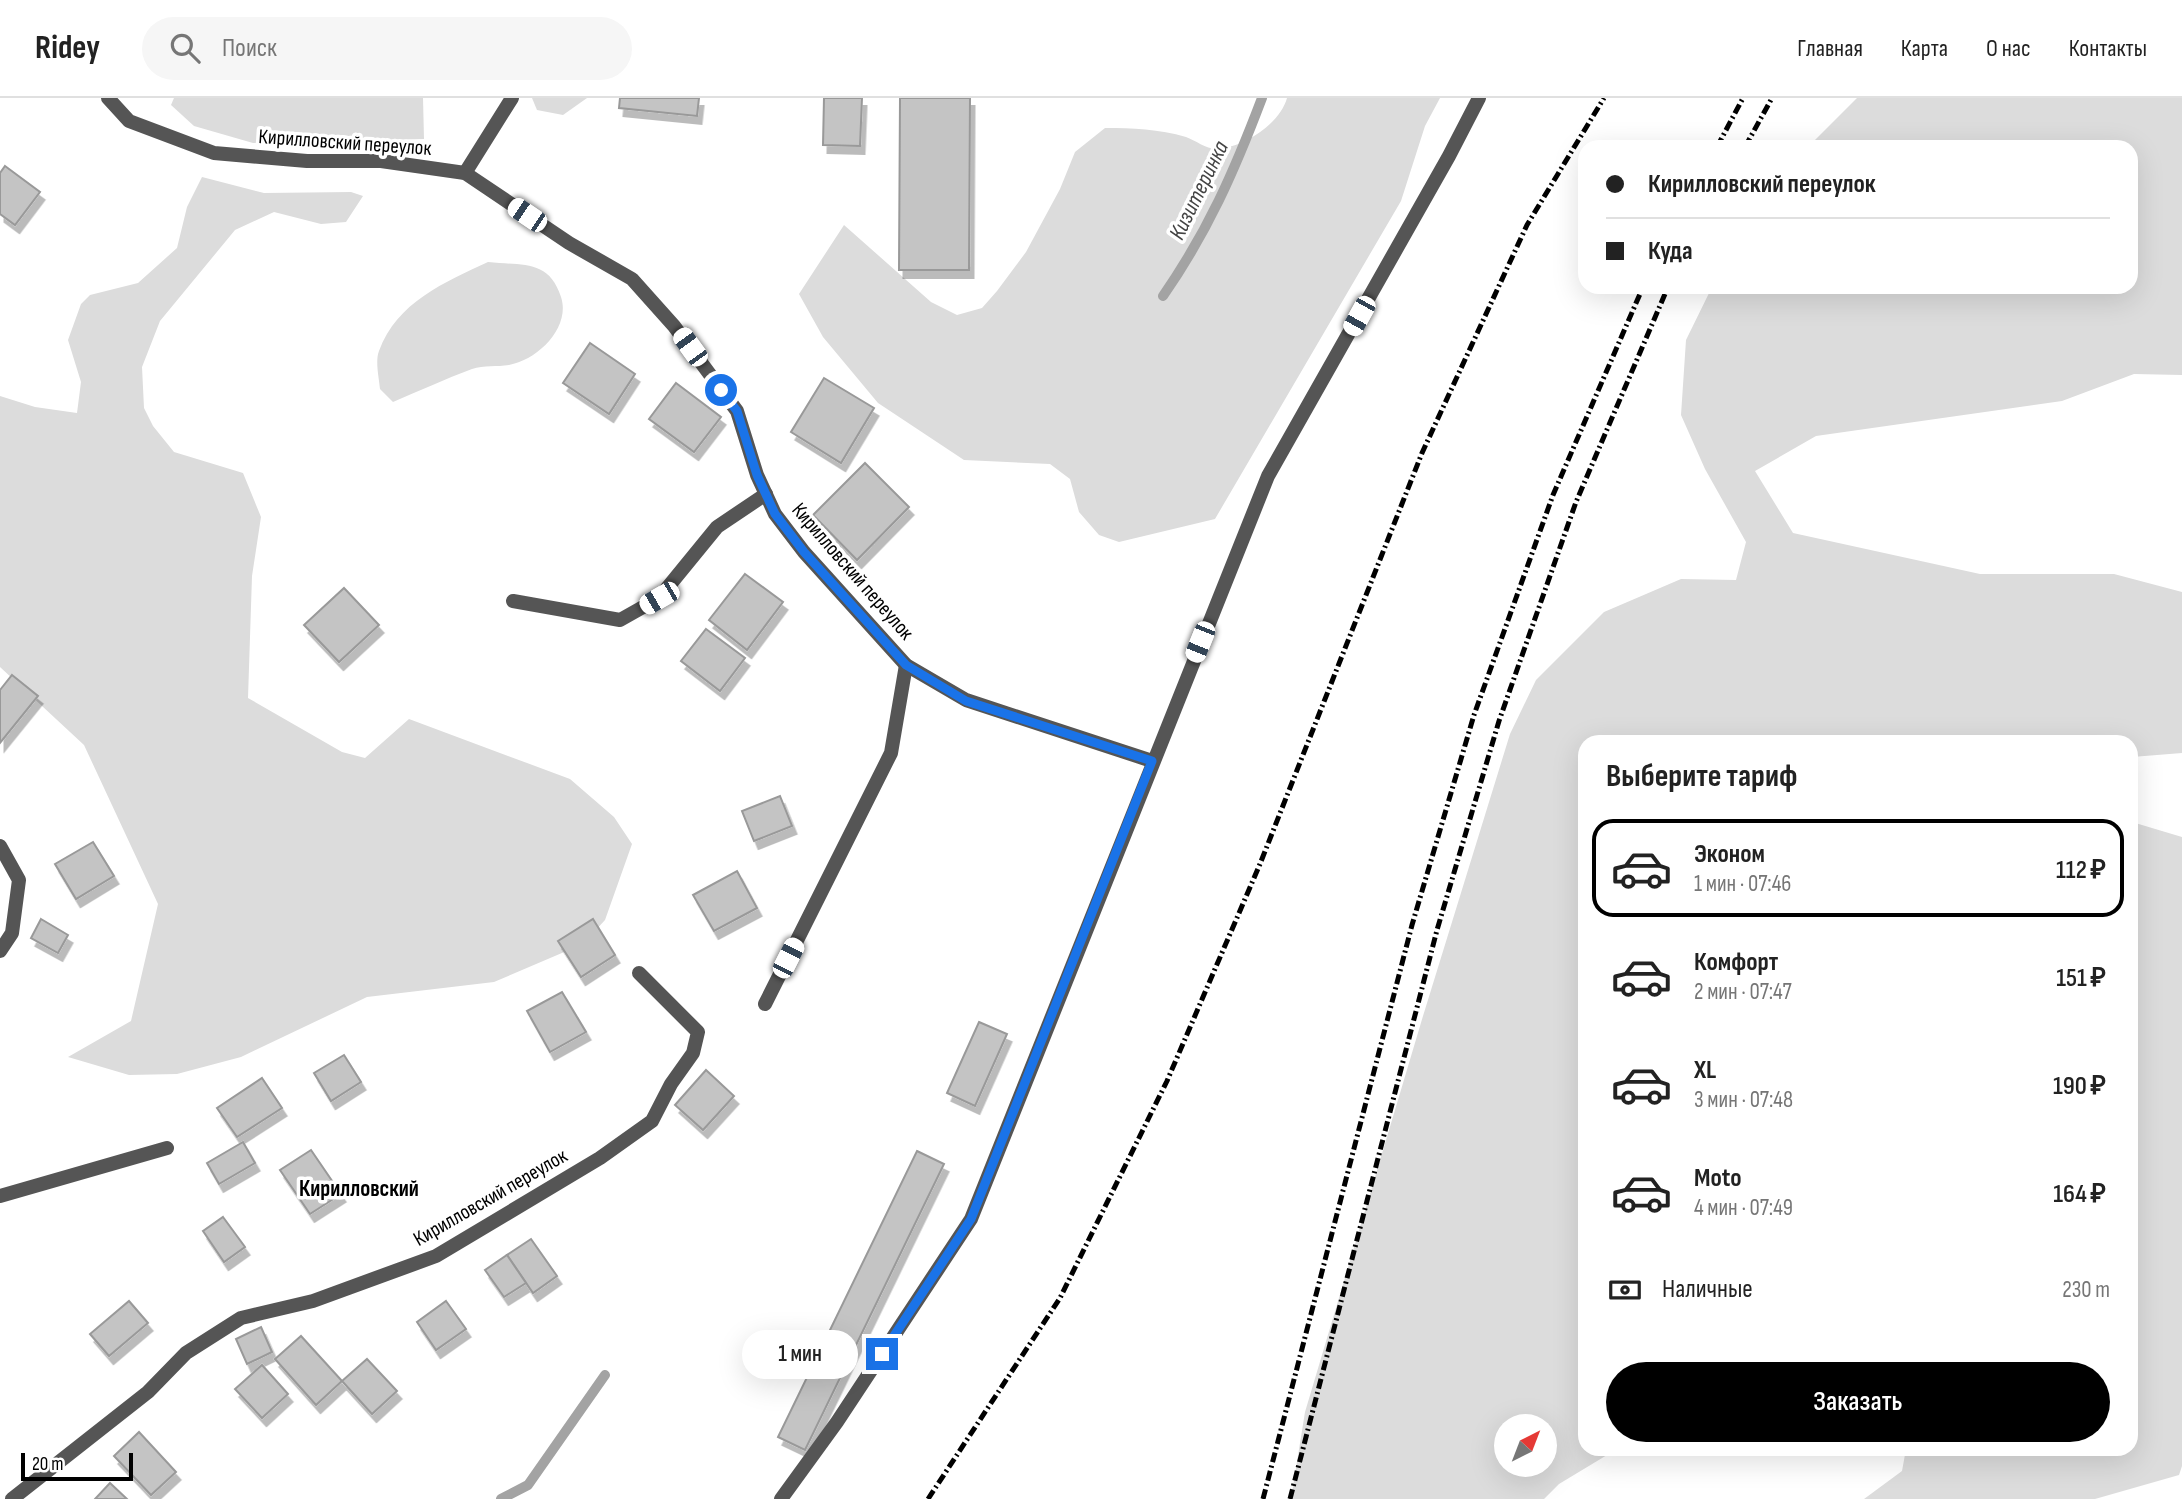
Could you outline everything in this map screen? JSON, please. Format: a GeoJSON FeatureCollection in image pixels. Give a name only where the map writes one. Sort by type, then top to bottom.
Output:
{"type":"FeatureCollection","features":[{"type":"Feature","properties":{"kind":"street","name":"Кирилловский переулок"},"geometry":{"type":"LineString","coordinates":[[108,98],[129,121],[214,152],[307,161],[381,161],[465,173],[569,243],[632,279],[674,326],[737,411],[775,514],[804,552],[906,665],[966,701],[1152,761]]}},
{"type":"Feature","properties":{"kind":"street"},"geometry":{"type":"LineString","coordinates":[[465,173],[512,98]]}},
{"type":"Feature","properties":{"kind":"street"},"geometry":{"type":"LineString","coordinates":[[781,1499],[837,1422],[971,1219],[1268,475],[1443,168],[1479,98]]}},
{"type":"Feature","properties":{"kind":"street"},"geometry":{"type":"LineString","coordinates":[[513,601],[620,620],[659,598],[717,527],[766,494]]}},
{"type":"Feature","properties":{"kind":"street","name":"Кирилловский переулок"},"geometry":{"type":"LineString","coordinates":[[765,1004],[891,753],[906,665]]}},
{"type":"Feature","properties":{"kind":"street"},"geometry":{"type":"LineString","coordinates":[[0,846],[19,880],[12,933],[0,951]]}},
{"type":"Feature","properties":{"kind":"street","name":"Кирилловский переулок"},"geometry":{"type":"LineString","coordinates":[[12,1499],[148,1392],[186,1353],[241,1318],[313,1301],[436,1256],[600,1158],[652,1121],[671,1084],[693,1053],[698,1032],[639,973]]}},
{"type":"Feature","properties":{"kind":"street"},"geometry":{"type":"LineString","coordinates":[[0,1196],[167,1148]]}},
{"type":"Feature","properties":{"kind":"shaded area"},"geometry":{"type":"Polygon","coordinates":[[[174,98],[423,98],[424,139],[253,143],[194,126],[171,105],[174,98]]]}},
{"type":"Feature","properties":{"kind":"shaded area"},"geometry":{"type":"Polygon","coordinates":[[[532,98],[587,98],[563,115],[537,110],[532,98]]]}},
{"type":"Feature","properties":{"kind":"shaded area"},"geometry":{"type":"Polygon","coordinates":[[[1287,98],[1440,98],[1425,126],[1401,201],[1215,519],[1119,542],[1099,535],[1079,512],[1070,479],[1050,464],[964,460],[878,403],[823,337],[799,294],[844,225],[931,302],[957,315],[982,308],[1026,252],[1060,189],[1075,152],[1105,128],[1166,132],[1186,137],[1212,149],[1227,148],[1259,133],[1269,125],[1283,108],[1287,98]]]}},
{"type":"Feature","properties":{"kind":"shaded area"},"geometry":{"type":"Polygon","coordinates":[[[1857,98],[2182,98],[2182,375],[2134,374],[2062,401],[1816,436],[1755,471],[1793,533],[1980,574],[2114,574],[2182,592],[2182,753],[2138,757],[2138,735],[1578,735],[1578,1456],[1605,1456],[1559,1484],[1544,1499],[1291,1499],[1305,1412],[1423,1016],[1510,734],[1536,680],[1604,612],[1681,579],[1736,580],[1746,542],[1705,469],[1681,415],[1686,340],[1709,294],[2138,294],[2138,140],[1815,140],[1857,98]]]}},
{"type":"Feature","properties":{"kind":"shaded area"},"geometry":{"type":"Polygon","coordinates":[[[202,177],[264,193],[351,192],[363,196],[346,222],[321,224],[274,212],[235,230],[160,321],[142,367],[144,408],[153,426],[174,452],[243,473],[261,517],[252,576],[248,698],[342,752],[365,758],[409,719],[570,779],[614,817],[632,844],[605,920],[583,944],[494,982],[367,997],[241,1057],[177,1074],[129,1075],[68,1057],[131,1021],[158,904],[84,745],[0,667],[0,396],[35,407],[77,413],[81,382],[68,340],[81,304],[90,295],[138,283],[177,248],[187,207],[202,177]]]}},
{"type":"Feature","properties":{"kind":"shaded area"},"geometry":{"type":"Polygon","coordinates":[[[488,262],[533,267],[549,276],[556,285],[563,308],[557,330],[541,349],[520,362],[472,369],[393,402],[380,389],[378,370],[379,351],[387,334],[398,319],[424,296],[455,277],[488,262]]]}},
{"type":"Feature","properties":{"kind":"shaded area"},"geometry":{"type":"Polygon","coordinates":[[[2138,824],[2182,837],[2182,1466],[2179,1475],[2095,1499],[1864,1499],[1902,1471],[1905,1456],[2138,1456],[2138,824]]]}},
{"type":"Feature","properties":{"kind":"building"},"geometry":{"type":"Polygon","coordinates":[[[620,98],[699,98],[697,116],[619,108],[620,98]]]}},
{"type":"Feature","properties":{"kind":"building"},"geometry":{"type":"Polygon","coordinates":[[[824,98],[862,98],[860,146],[823,145],[824,98]]]}},
{"type":"Feature","properties":{"kind":"building"},"geometry":{"type":"Polygon","coordinates":[[[900,98],[970,98],[969,270],[899,270],[900,98]]]}},
{"type":"Feature","properties":{"kind":"building"},"geometry":{"type":"Polygon","coordinates":[[[5,166],[40,192],[15,225],[0,214],[0,173],[5,166]]]}},
{"type":"Feature","properties":{"kind":"building"},"geometry":{"type":"Polygon","coordinates":[[[590,343],[635,374],[609,414],[563,383],[590,343]]]}},
{"type":"Feature","properties":{"kind":"building"},"geometry":{"type":"Polygon","coordinates":[[[824,378],[874,408],[841,463],[791,432],[824,378]]]}},
{"type":"Feature","properties":{"kind":"building"},"geometry":{"type":"Polygon","coordinates":[[[676,383],[721,417],[694,452],[649,419],[676,383]]]}},
{"type":"Feature","properties":{"kind":"building"},"geometry":{"type":"Polygon","coordinates":[[[865,463],[909,507],[857,560],[813,515],[865,463]]]}},
{"type":"Feature","properties":{"kind":"building"},"geometry":{"type":"Polygon","coordinates":[[[745,574],[783,602],[747,650],[709,620],[745,574]]]}},
{"type":"Feature","properties":{"kind":"building"},"geometry":{"type":"Polygon","coordinates":[[[344,588],[379,625],[339,662],[304,625],[344,588]]]}},
{"type":"Feature","properties":{"kind":"building"},"geometry":{"type":"Polygon","coordinates":[[[706,629],[745,658],[720,691],[681,661],[706,629]]]}},
{"type":"Feature","properties":{"kind":"building"},"geometry":{"type":"Polygon","coordinates":[[[12,675],[38,696],[0,743],[0,690],[12,675]]]}},
{"type":"Feature","properties":{"kind":"building"},"geometry":{"type":"Polygon","coordinates":[[[780,796],[792,826],[754,841],[742,811],[780,796]]]}},
{"type":"Feature","properties":{"kind":"building"},"geometry":{"type":"Polygon","coordinates":[[[93,842],[114,876],[76,899],[55,864],[93,842]]]}},
{"type":"Feature","properties":{"kind":"building"},"geometry":{"type":"Polygon","coordinates":[[[737,871],[757,908],[714,931],[693,895],[737,871]]]}},
{"type":"Feature","properties":{"kind":"building"},"geometry":{"type":"Polygon","coordinates":[[[41,919],[68,935],[58,953],[31,938],[41,919]]]}},
{"type":"Feature","properties":{"kind":"building"},"geometry":{"type":"Polygon","coordinates":[[[593,919],[615,955],[581,977],[558,941],[593,919]]]}},
{"type":"Feature","properties":{"kind":"building"},"geometry":{"type":"Polygon","coordinates":[[[562,992],[586,1032],[550,1052],[527,1011],[562,992]]]}},
{"type":"Feature","properties":{"kind":"building"},"geometry":{"type":"Polygon","coordinates":[[[979,1022],[1007,1034],[975,1106],[947,1093],[979,1022]]]}},
{"type":"Feature","properties":{"kind":"building"},"geometry":{"type":"Polygon","coordinates":[[[344,1055],[361,1082],[331,1101],[314,1073],[344,1055]]]}},
{"type":"Feature","properties":{"kind":"building"},"geometry":{"type":"Polygon","coordinates":[[[706,1070],[734,1096],[703,1130],[675,1105],[706,1070]]]}},
{"type":"Feature","properties":{"kind":"building"},"geometry":{"type":"Polygon","coordinates":[[[262,1078],[282,1108],[237,1137],[217,1108],[262,1078]]]}},
{"type":"Feature","properties":{"kind":"building"},"geometry":{"type":"Polygon","coordinates":[[[243,1142],[255,1163],[219,1184],[207,1163],[243,1142]]]}},
{"type":"Feature","properties":{"kind":"building"},"geometry":{"type":"Polygon","coordinates":[[[311,1150],[341,1194],[310,1214],[280,1170],[311,1150]]]}},
{"type":"Feature","properties":{"kind":"building"},"geometry":{"type":"Polygon","coordinates":[[[917,1151],[944,1164],[805,1450],[778,1437],[917,1151]]]}},
{"type":"Feature","properties":{"kind":"building"},"geometry":{"type":"Polygon","coordinates":[[[223,1217],[245,1247],[224,1262],[203,1231],[223,1217]]]}},
{"type":"Feature","properties":{"kind":"building"},"geometry":{"type":"Polygon","coordinates":[[[531,1239],[557,1276],[533,1293],[507,1255],[531,1239]]]}},
{"type":"Feature","properties":{"kind":"building"},"geometry":{"type":"Polygon","coordinates":[[[507,1255],[526,1283],[504,1297],[485,1270],[507,1255]]]}},
{"type":"Feature","properties":{"kind":"building"},"geometry":{"type":"Polygon","coordinates":[[[129,1301],[148,1323],[109,1356],[90,1334],[129,1301]]]}},
{"type":"Feature","properties":{"kind":"building"},"geometry":{"type":"Polygon","coordinates":[[[446,1301],[466,1329],[436,1350],[417,1322],[446,1301]]]}},
{"type":"Feature","properties":{"kind":"building"},"geometry":{"type":"Polygon","coordinates":[[[261,1327],[272,1352],[247,1364],[236,1339],[261,1327]]]}},
{"type":"Feature","properties":{"kind":"building"},"geometry":{"type":"Polygon","coordinates":[[[301,1336],[342,1381],[316,1405],[275,1359],[301,1336]]]}},
{"type":"Feature","properties":{"kind":"building"},"geometry":{"type":"Polygon","coordinates":[[[367,1359],[397,1391],[372,1414],[342,1381],[367,1359]]]}},
{"type":"Feature","properties":{"kind":"building"},"geometry":{"type":"Polygon","coordinates":[[[262,1365],[288,1394],[262,1418],[235,1389],[262,1365]]]}},
{"type":"Feature","properties":{"kind":"building"},"geometry":{"type":"Polygon","coordinates":[[[139,1432],[176,1472],[151,1495],[114,1456],[139,1432]]]}},
{"type":"Feature","properties":{"kind":"building"},"geometry":{"type":"Polygon","coordinates":[[[110,1483],[127,1499],[95,1499],[110,1483]]]}},
{"type":"Feature","properties":{"kind":"waterway","name":"Кизитеринка"},"geometry":{"type":"LineString","coordinates":[[1163,296],[1194,248],[1219,200],[1262,98]]}},
{"type":"Feature","properties":{"kind":"waterway","name":"Кизитеринка"},"geometry":{"type":"LineString","coordinates":[[501,1499],[528,1485],[605,1375]]}},
{"type":"Feature","properties":{"kind":"railway"},"geometry":{"type":"LineString","coordinates":[[1579,140],[1604,98]]}},
{"type":"Feature","properties":{"kind":"railway"},"geometry":{"type":"LineString","coordinates":[[1721,140],[1743,98]]}},
{"type":"Feature","properties":{"kind":"railway"},"geometry":{"type":"LineString","coordinates":[[1749,140],[1772,98]]}},
{"type":"Feature","properties":{"kind":"railway"},"geometry":{"type":"LineString","coordinates":[[928,1499],[1060,1298],[1167,1081],[1260,864],[1422,453],[1527,225],[1578,141]]}},
{"type":"Feature","properties":{"kind":"railway"},"geometry":{"type":"LineString","coordinates":[[1263,1499],[1412,925],[1474,715],[1553,495],[1640,294]]}},
{"type":"Feature","properties":{"kind":"railway"},"geometry":{"type":"LineString","coordinates":[[1290,1499],[1437,930],[1499,721],[1576,502],[1665,294]]}},
{"type":"Feature","properties":{"kind":"district","name":"Кирилловский"},"geometry":{"type":"Point","coordinates":[359,1188]}},
{"type":"Feature","properties":{"kind":"route"},"geometry":{"type":"LineString","coordinates":[[721,390],[737,411],[757,475],[775,514],[804,552],[906,665],[966,701],[1152,761],[971,1219],[882,1354]]}}]}
